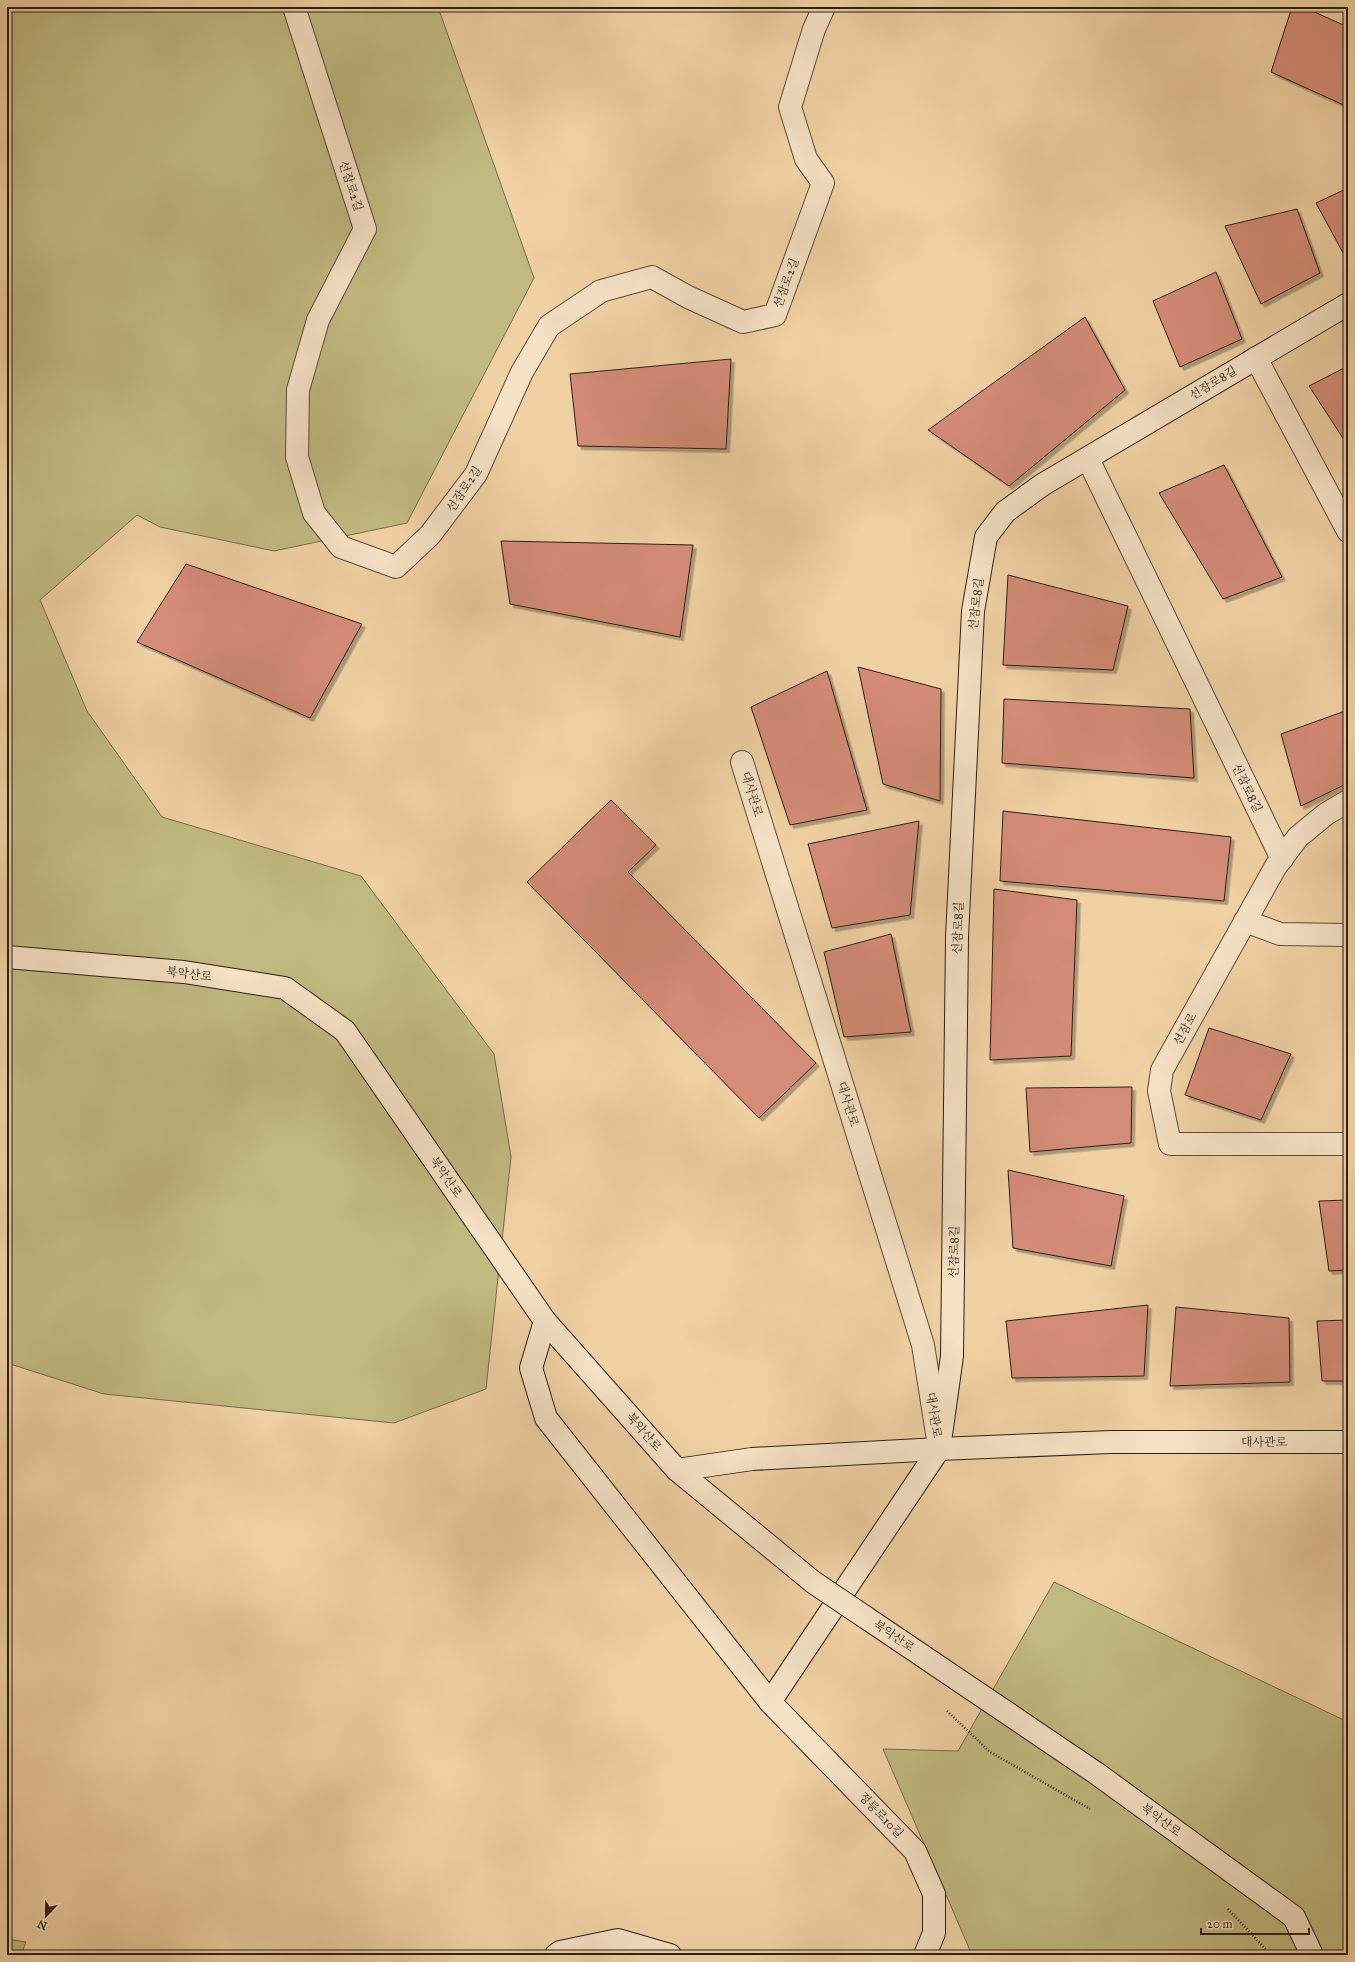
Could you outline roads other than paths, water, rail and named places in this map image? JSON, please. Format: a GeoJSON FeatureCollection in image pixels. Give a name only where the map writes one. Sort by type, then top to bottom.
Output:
{"type":"FeatureCollection","features":[{"type":"Feature","properties":{"kind":"street","name":"선잠로2길"},"geometry":{"type":"LineString","coordinates":[[294,7],[365,229],[318,320],[298,390],[297,457],[314,512],[341,547],[396,567],[430,535],[476,474],[522,372],[548,326],[601,291],[652,278],[688,297],[743,322],[774,315],[823,183],[806,159],[790,106],[814,29],[824,7]]}},
{"type":"Feature","properties":{"kind":"street","name":"선잠로8길"},"geometry":{"type":"LineString","coordinates":[[939,1449],[952,1356],[957,937],[973,611],[986,537],[1005,512],[1042,485],[1348,304]]}},
{"type":"Feature","properties":{"kind":"street"},"geometry":{"type":"LineString","coordinates":[[1256,358],[1348,531]]}},
{"type":"Feature","properties":{"kind":"street","name":"선잠로8길"},"geometry":{"type":"LineString","coordinates":[[1088,459],[1282,859]]}},
{"type":"Feature","properties":{"kind":"street","name":"대사관로"},"geometry":{"type":"LineString","coordinates":[[742,762],[923,1344],[939,1449],[770,1702]]}},
{"type":"Feature","properties":{"kind":"street","name":"선잠로"},"geometry":{"type":"LineString","coordinates":[[1348,801],[1326,814],[1298,837],[1282,859],[1245,921],[1162,1070],[1159,1091],[1170,1144],[1348,1144]]}},
{"type":"Feature","properties":{"kind":"street"},"geometry":{"type":"LineString","coordinates":[[1245,921],[1280,934],[1348,935]]}},
{"type":"Feature","properties":{"kind":"street","name":"북악산로"},"geometry":{"type":"LineString","coordinates":[[7,957],[184,972],[285,988],[345,1031],[545,1321],[677,1470],[813,1582],[1096,1773],[1294,1917],[1312,1955]]}},
{"type":"Feature","properties":{"kind":"street","name":"정릉로10길"},"geometry":{"type":"LineString","coordinates":[[545,1321],[531,1368],[546,1418],[770,1702],[915,1850],[934,1894],[934,1933],[925,1955]]}},
{"type":"Feature","properties":{"kind":"street","name":"대사관로"},"geometry":{"type":"LineString","coordinates":[[677,1470],[752,1459],[939,1449],[1111,1442],[1348,1442]]}},
{"type":"Feature","properties":{"kind":"street"},"geometry":{"type":"LineString","coordinates":[[556,1955],[560,1952],[618,1940],[670,1955]]}}]}
